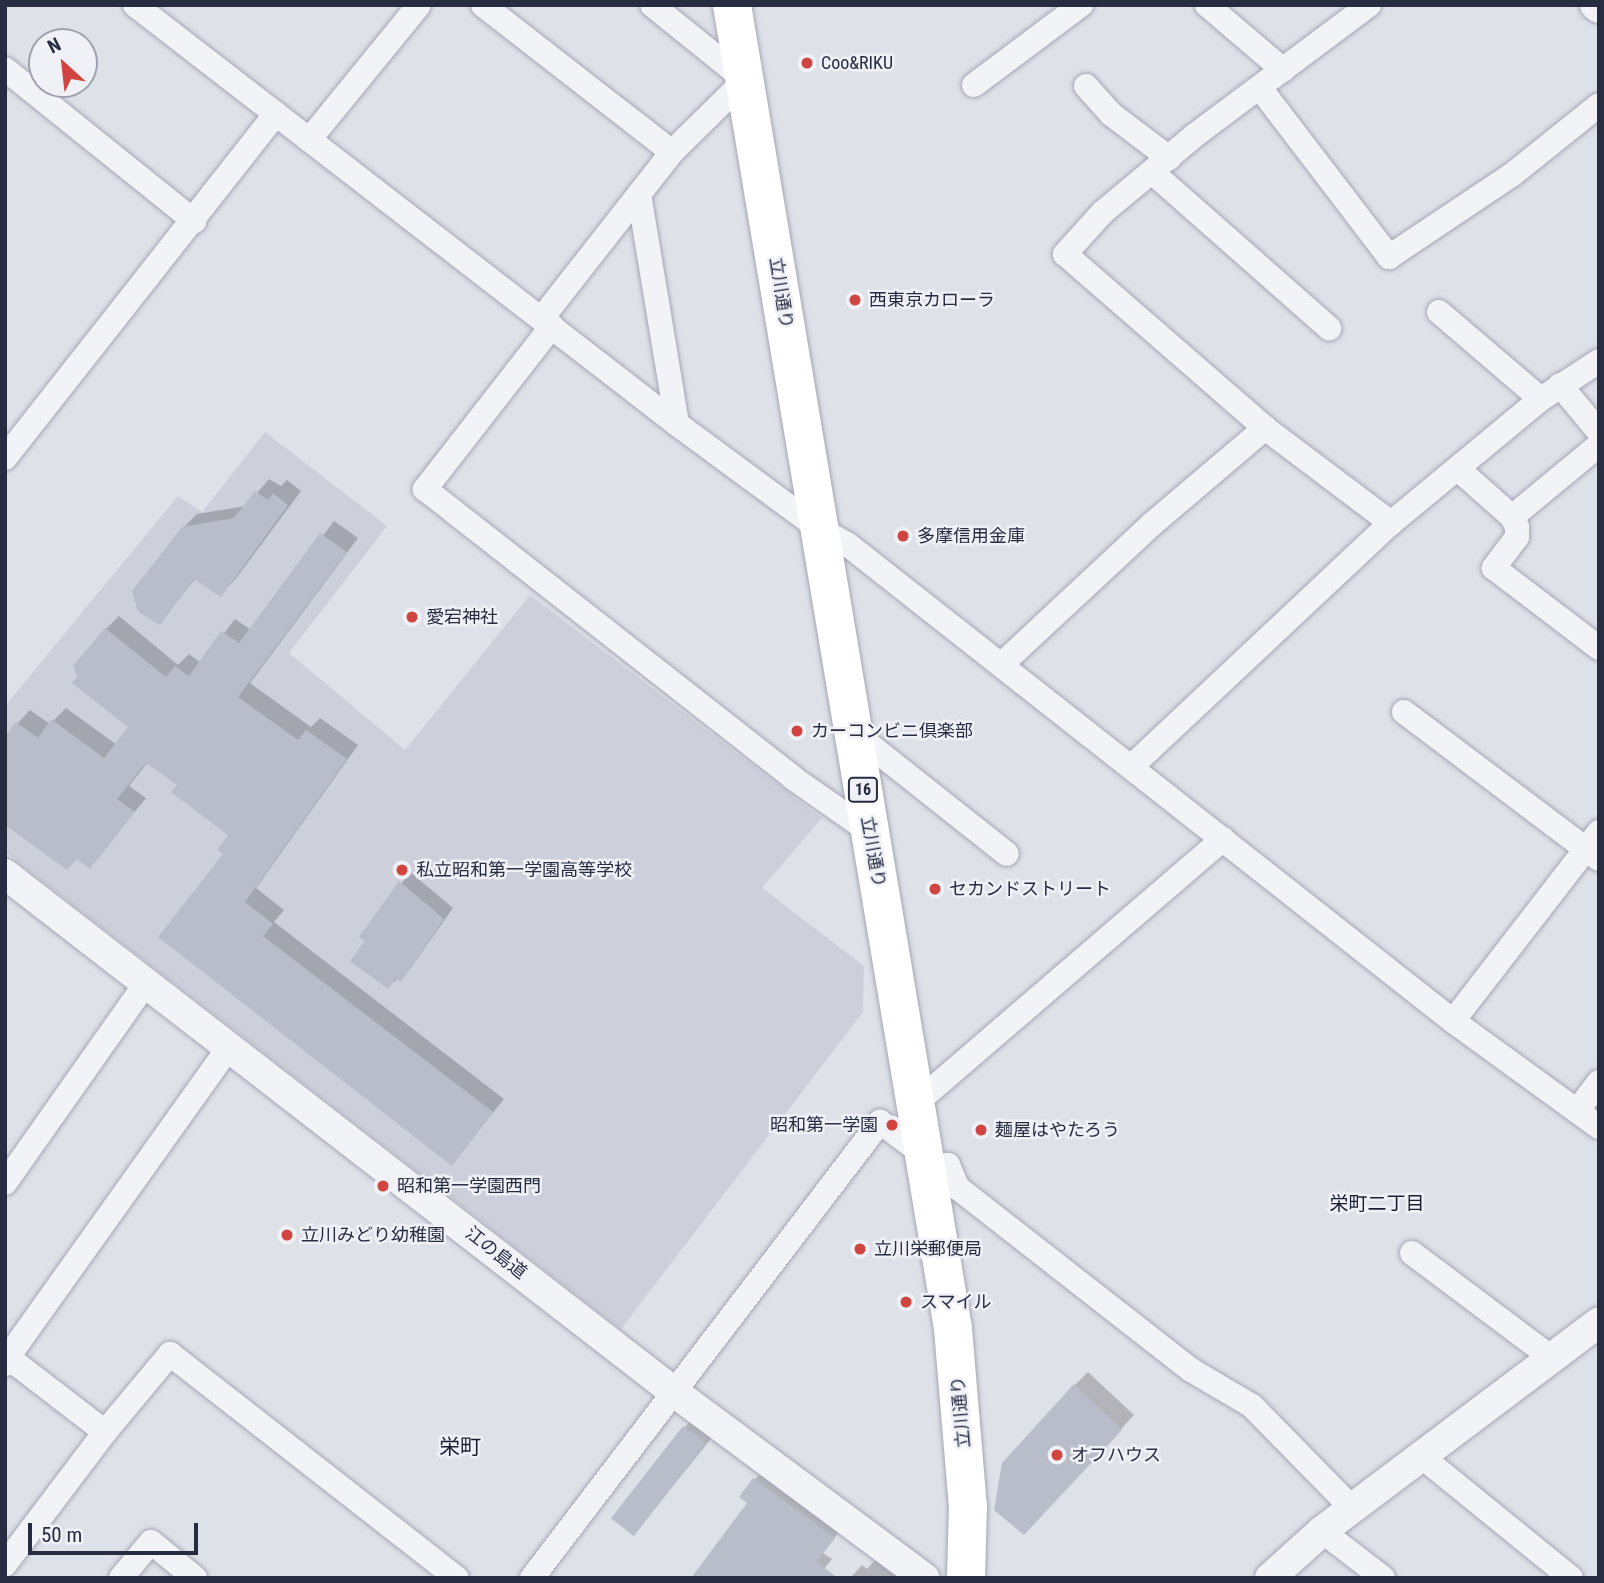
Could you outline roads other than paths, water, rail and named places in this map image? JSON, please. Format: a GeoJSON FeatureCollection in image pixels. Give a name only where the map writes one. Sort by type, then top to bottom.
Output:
{"type":"FeatureCollection","features":[{"type":"Feature","properties":{"kind":"main road","name":"立川通り"},"geometry":{"type":"LineString","coordinates":[[732,5],[953,1329],[963,1425],[966,1578]]}},
{"type":"Feature","properties":{"kind":"street"},"geometry":{"type":"LineString","coordinates":[[135,5],[677,425],[818,528],[847,544],[1133,765],[1453,1021],[1599,1127]]}},
{"type":"Feature","properties":{"kind":"street"},"geometry":{"type":"LineString","coordinates":[[483,5],[672,152]]}},
{"type":"Feature","properties":{"kind":"street"},"geometry":{"type":"LineString","coordinates":[[652,5],[745,80],[672,152],[639,194],[425,489],[793,778],[870,832]]}},
{"type":"Feature","properties":{"kind":"street"},"geometry":{"type":"LineString","coordinates":[[974,85],[1081,5]]}},
{"type":"Feature","properties":{"kind":"street"},"geometry":{"type":"LineString","coordinates":[[1207,5],[1283,70]]}},
{"type":"Feature","properties":{"kind":"street"},"geometry":{"type":"LineString","coordinates":[[1369,5],[1161,165],[1104,212],[1065,254],[1265,428],[1391,523]]}},
{"type":"Feature","properties":{"kind":"street"},"geometry":{"type":"LineString","coordinates":[[309,140],[412,8]]}},
{"type":"Feature","properties":{"kind":"street"},"geometry":{"type":"LineString","coordinates":[[5,69],[194,221]]}},
{"type":"Feature","properties":{"kind":"street"},"geometry":{"type":"LineString","coordinates":[[1086,86],[1161,165],[1329,328]]}},
{"type":"Feature","properties":{"kind":"street"},"geometry":{"type":"LineString","coordinates":[[1260,88],[1389,257],[1513,174],[1599,105]]}},
{"type":"Feature","properties":{"kind":"street"},"geometry":{"type":"LineString","coordinates":[[5,458],[13,431],[194,221],[276,114]]}},
{"type":"Feature","properties":{"kind":"street"},"geometry":{"type":"LineString","coordinates":[[639,194],[677,425]]}},
{"type":"Feature","properties":{"kind":"street"},"geometry":{"type":"LineString","coordinates":[[1439,312],[1550,392],[1599,432]]}},
{"type":"Feature","properties":{"kind":"street"},"geometry":{"type":"LineString","coordinates":[[1133,765],[1391,523],[1550,392],[1599,361]]}},
{"type":"Feature","properties":{"kind":"street"},"geometry":{"type":"LineString","coordinates":[[1002,664],[1151,524],[1265,428]]}},
{"type":"Feature","properties":{"kind":"street"},"geometry":{"type":"LineString","coordinates":[[1512,516],[1599,445]]}},
{"type":"Feature","properties":{"kind":"street"},"geometry":{"type":"LineString","coordinates":[[1458,469],[1512,516],[1517,537],[1494,568],[1599,648]]}},
{"type":"Feature","properties":{"kind":"street"},"geometry":{"type":"LineString","coordinates":[[1404,712],[1594,847],[1453,1021]]}},
{"type":"Feature","properties":{"kind":"street"},"geometry":{"type":"LineString","coordinates":[[853,732],[1007,854]]}},
{"type":"Feature","properties":{"kind":"street"},"geometry":{"type":"LineString","coordinates":[[916,1103],[1223,839]]}},
{"type":"Feature","properties":{"kind":"street","name":"江の島道"},"geometry":{"type":"LineString","coordinates":[[5,874],[674,1392],[924,1578]]}},
{"type":"Feature","properties":{"kind":"street"},"geometry":{"type":"LineString","coordinates":[[5,1183],[147,982]]}},
{"type":"Feature","properties":{"kind":"street"},"geometry":{"type":"LineString","coordinates":[[104,1432],[6,1357],[230,1046]]}},
{"type":"Feature","properties":{"kind":"street"},"geometry":{"type":"LineString","coordinates":[[1577,1111],[1599,1082]]}},
{"type":"Feature","properties":{"kind":"street"},"geometry":{"type":"LineString","coordinates":[[532,1578],[880,1122],[925,1162],[948,1165],[958,1188],[1191,1370],[1252,1406],[1353,1509]]}},
{"type":"Feature","properties":{"kind":"street"},"geometry":{"type":"LineString","coordinates":[[1412,1253],[1552,1358]]}},
{"type":"Feature","properties":{"kind":"street"},"geometry":{"type":"LineString","coordinates":[[1270,1578],[1322,1531],[1599,1322]]}},
{"type":"Feature","properties":{"kind":"street"},"geometry":{"type":"LineString","coordinates":[[5,1564],[104,1432],[170,1354],[457,1578]]}},
{"type":"Feature","properties":{"kind":"street"},"geometry":{"type":"LineString","coordinates":[[1422,1456],[1571,1578]]}},
{"type":"Feature","properties":{"kind":"street"},"geometry":{"type":"LineString","coordinates":[[1322,1531],[1383,1578]]}},
{"type":"Feature","properties":{"kind":"street"},"geometry":{"type":"LineString","coordinates":[[121,1578],[150,1542],[195,1578]]}},
{"type":"Feature","properties":{"kind":"place","name":"Coo&RIKU"},"geometry":{"type":"Point","coordinates":[807,63]}},
{"type":"Feature","properties":{"kind":"place","name":"西東京カローラ"},"geometry":{"type":"Point","coordinates":[855,300]}},
{"type":"Feature","properties":{"kind":"place","name":"多摩信用金庫"},"geometry":{"type":"Point","coordinates":[903,536]}},
{"type":"Feature","properties":{"kind":"place","name":"愛宕神社"},"geometry":{"type":"Point","coordinates":[412,617]}},
{"type":"Feature","properties":{"kind":"place","name":"カーコンビニ倶楽部"},"geometry":{"type":"Point","coordinates":[797,731]}},
{"type":"Feature","properties":{"kind":"place","name":"私立昭和第一学園高等学校"},"geometry":{"type":"Point","coordinates":[402,870]}},
{"type":"Feature","properties":{"kind":"place","name":"セカンドストリート"},"geometry":{"type":"Point","coordinates":[935,889]}},
{"type":"Feature","properties":{"kind":"place","name":"昭和第一学園"},"geometry":{"type":"Point","coordinates":[892,1125]}},
{"type":"Feature","properties":{"kind":"place","name":"麺屋はやたろう"},"geometry":{"type":"Point","coordinates":[981,1130]}},
{"type":"Feature","properties":{"kind":"place","name":"昭和第一学園西門"},"geometry":{"type":"Point","coordinates":[383,1186]}},
{"type":"Feature","properties":{"kind":"place","name":"立川みどり幼稚園"},"geometry":{"type":"Point","coordinates":[287,1235]}},
{"type":"Feature","properties":{"kind":"place","name":"立川栄郵便局"},"geometry":{"type":"Point","coordinates":[860,1249]}},
{"type":"Feature","properties":{"kind":"place","name":"スマイル"},"geometry":{"type":"Point","coordinates":[906,1302]}},
{"type":"Feature","properties":{"kind":"place","name":"オフハウス"},"geometry":{"type":"Point","coordinates":[1057,1455]}},
{"type":"Feature","properties":{"kind":"district","name":"栄町二丁目"},"geometry":{"type":"Point","coordinates":[1377,1204]}},
{"type":"Feature","properties":{"kind":"district","name":"栄町"},"geometry":{"type":"Point","coordinates":[460,1447]}}]}
